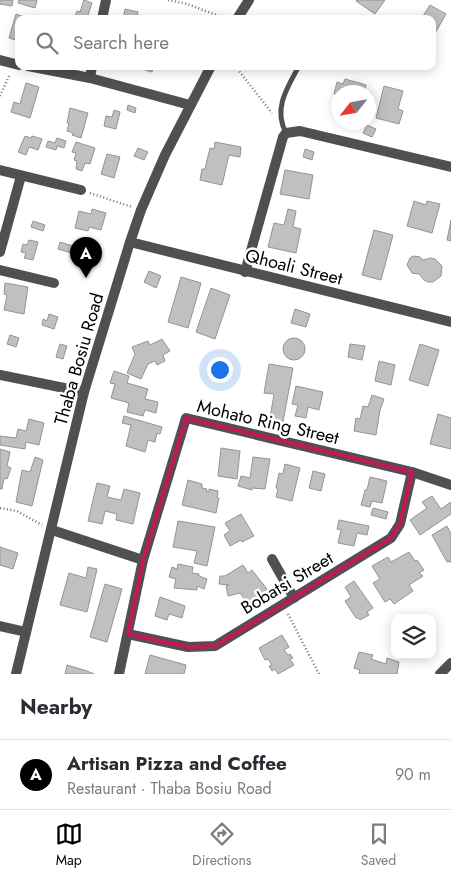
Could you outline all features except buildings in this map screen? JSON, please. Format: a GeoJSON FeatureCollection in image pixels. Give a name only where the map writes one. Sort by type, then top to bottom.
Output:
{"type":"FeatureCollection","features":[{"type":"Feature","properties":{"kind":"street"},"geometry":{"type":"LineString","coordinates":[[103,15],[106,0]]}},
{"type":"Feature","properties":{"kind":"street"},"geometry":{"type":"LineString","coordinates":[[239,15],[248,0]]}},
{"type":"Feature","properties":{"kind":"street"},"geometry":{"type":"LineString","coordinates":[[0,60],[15,64]]}},
{"type":"Feature","properties":{"kind":"street"},"geometry":{"type":"LineString","coordinates":[[49,70],[90,78],[190,105]]}},
{"type":"Feature","properties":{"kind":"street"},"geometry":{"type":"LineString","coordinates":[[90,78],[91,70]]}},
{"type":"Feature","properties":{"kind":"street","name":"Thaba Bosiu Road"},"geometry":{"type":"LineString","coordinates":[[16,674],[84,392],[130,242],[141,210],[165,155],[209,70]]}},
{"type":"Feature","properties":{"kind":"street"},"geometry":{"type":"LineString","coordinates":[[245,272],[283,137],[286,133],[300,131],[451,167]]}},
{"type":"Feature","properties":{"kind":"street"},"geometry":{"type":"LineString","coordinates":[[0,170],[81,190]]}},
{"type":"Feature","properties":{"kind":"street"},"geometry":{"type":"LineString","coordinates":[[0,252],[21,176]]}},
{"type":"Feature","properties":{"kind":"street","name":"Qhoali Street"},"geometry":{"type":"LineString","coordinates":[[130,242],[451,322]]}},
{"type":"Feature","properties":{"kind":"street"},"geometry":{"type":"LineString","coordinates":[[0,270],[54,283]]}},
{"type":"Feature","properties":{"kind":"street"},"geometry":{"type":"LineString","coordinates":[[0,375],[84,392]]}},
{"type":"Feature","properties":{"kind":"street","name":"Mohato Ring Street"},"geometry":{"type":"LineString","coordinates":[[119,674],[143,560],[186,418],[412,472],[451,485]]}},
{"type":"Feature","properties":{"kind":"street","name":"Bobatsi Street"},"geometry":{"type":"LineString","coordinates":[[128,634],[188,647],[215,646],[391,538],[400,524],[412,472]]}},
{"type":"Feature","properties":{"kind":"street"},"geometry":{"type":"LineString","coordinates":[[52,530],[143,560]]}},
{"type":"Feature","properties":{"kind":"street"},"geometry":{"type":"LineString","coordinates":[[272,559],[294,598]]}},
{"type":"Feature","properties":{"kind":"street"},"geometry":{"type":"LineString","coordinates":[[0,626],[26,632]]}},
{"type":"Feature","properties":{"kind":"street"},"geometry":{"type":"LineString","coordinates":[[440,674],[451,663]]}},
{"type":"Feature","properties":{"kind":"lane"},"geometry":{"type":"LineString","coordinates":[[286,133],[280,124],[282,98],[297,70]]}},
{"type":"Feature","properties":{"kind":"path"},"geometry":{"type":"LineString","coordinates":[[168,0],[187,4],[216,15]]}},
{"type":"Feature","properties":{"kind":"path"},"geometry":{"type":"LineString","coordinates":[[0,96],[15,68]]}},
{"type":"Feature","properties":{"kind":"path"},"geometry":{"type":"LineString","coordinates":[[238,70],[280,124]]}},
{"type":"Feature","properties":{"kind":"path"},"geometry":{"type":"LineString","coordinates":[[81,190],[141,210]]}},
{"type":"Feature","properties":{"kind":"path"},"geometry":{"type":"LineString","coordinates":[[0,508],[18,511],[52,530]]}},
{"type":"Feature","properties":{"kind":"path"},"geometry":{"type":"LineString","coordinates":[[283,604],[319,674]]}},
{"type":"Feature","properties":{"kind":"highlighted area"},"geometry":{"type":"Polygon","coordinates":[[[186,418],[412,472],[400,524],[391,538],[215,646],[188,647],[128,634],[143,560],[186,418]]]}},
{"type":"Feature","properties":{"kind":"place","name":"Artisan Pizza and Coffee"},"geometry":{"type":"Point","coordinates":[86,278]}}]}
